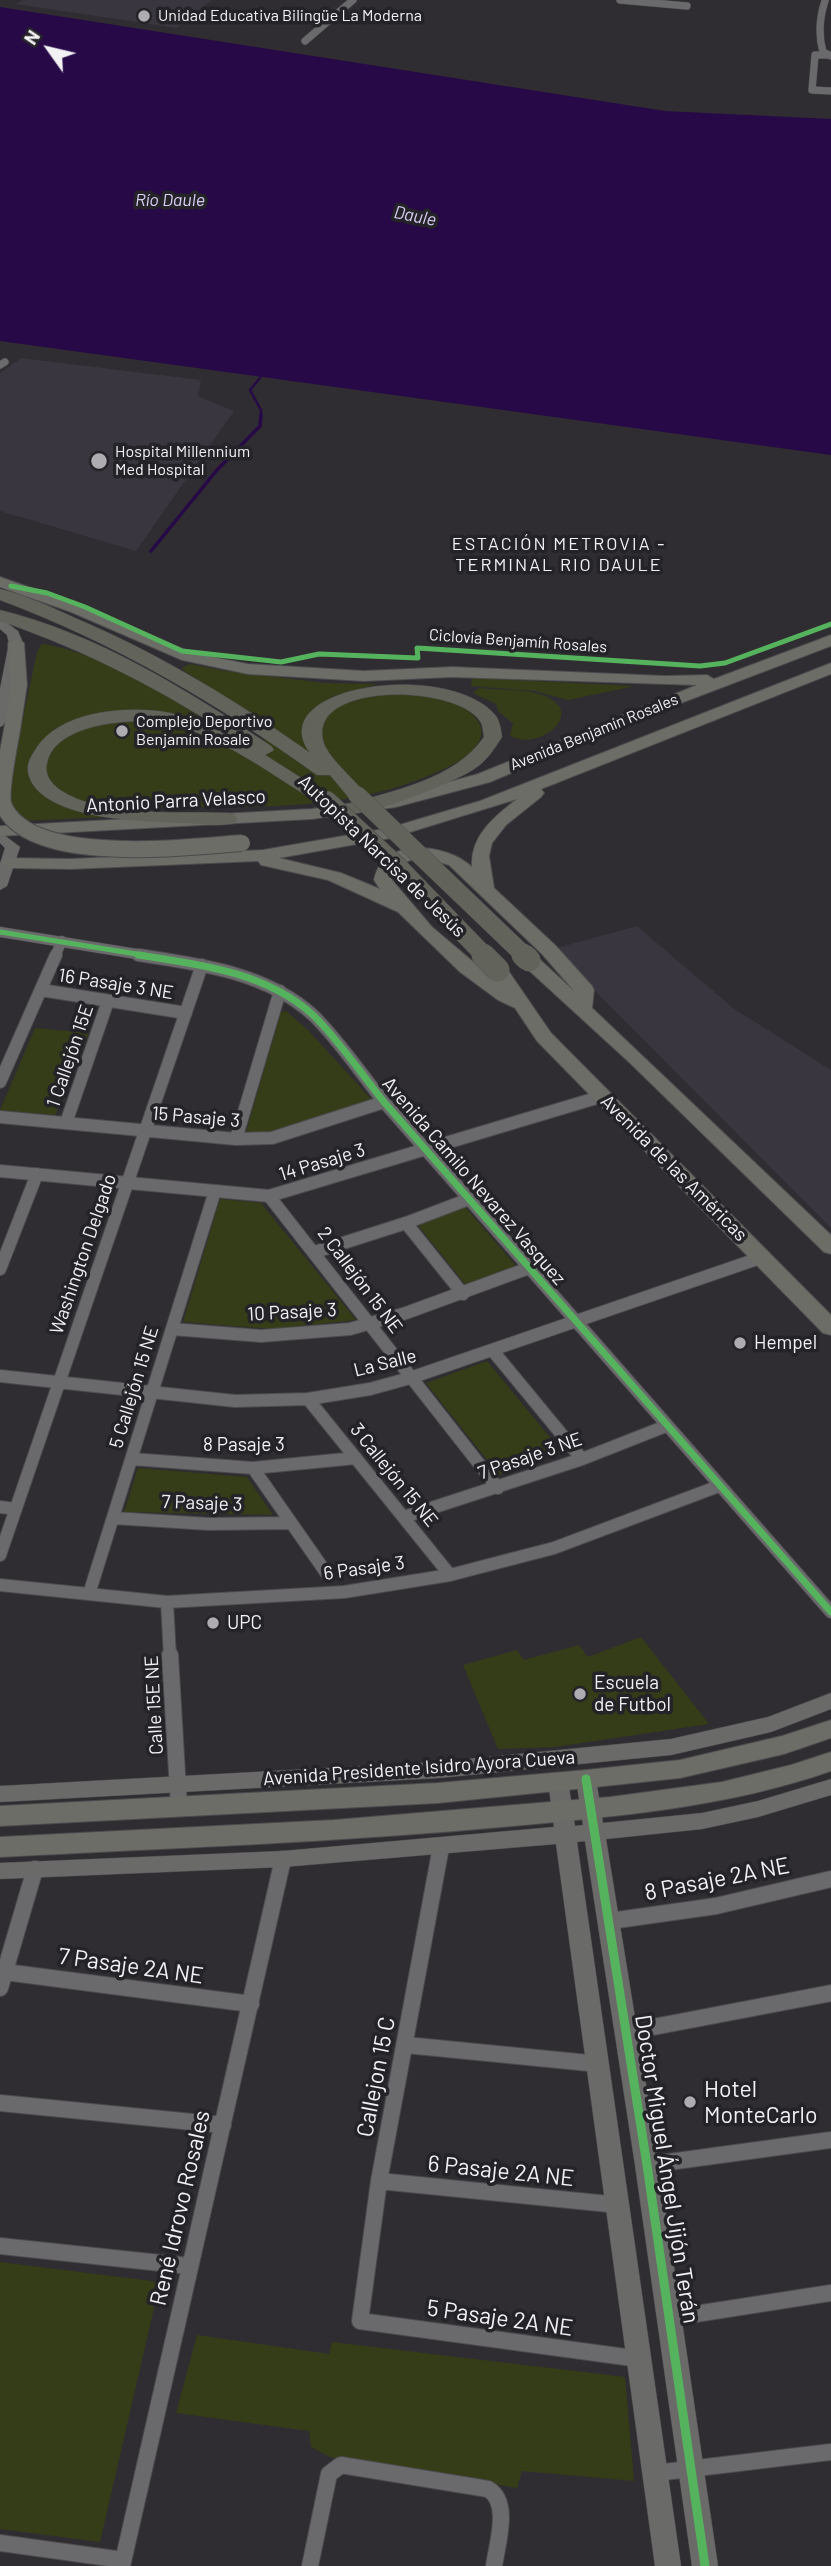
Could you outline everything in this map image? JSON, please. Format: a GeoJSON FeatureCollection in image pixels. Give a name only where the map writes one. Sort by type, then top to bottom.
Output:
{"type":"FeatureCollection","features":[{"type":"Feature","properties":{"kind":"highway","name":"Autopista Narcisa de Jesús"},"geometry":{"type":"LineString","coordinates":[[0,594],[71,621],[158,664],[241,713],[355,802],[397,831],[529,960]]}},
{"type":"Feature","properties":{"kind":"highway"},"geometry":{"type":"LineString","coordinates":[[0,615],[99,653],[151,679],[216,727]]}},
{"type":"Feature","properties":{"kind":"highway"},"geometry":{"type":"LineString","coordinates":[[421,688],[449,694],[474,706],[492,726],[491,741],[487,748],[460,770],[355,802],[316,748],[312,738],[315,721],[327,707],[348,697],[378,689],[421,688]]}},
{"type":"Feature","properties":{"kind":"highway"},"geometry":{"type":"LineString","coordinates":[[216,727],[131,715],[101,720],[77,727],[52,741],[39,758],[38,775],[42,783],[58,796],[96,810],[229,819]]}},
{"type":"Feature","properties":{"kind":"highway","name":"Autopista Narcisa de Jesús"},"geometry":{"type":"LineString","coordinates":[[216,727],[327,800],[399,867],[498,970]]}},
{"type":"Feature","properties":{"kind":"main road","name":"Autopista Narcisa de Jesús"},"geometry":{"type":"LineString","coordinates":[[0,584],[71,621]]}},
{"type":"Feature","properties":{"kind":"main road"},"geometry":{"type":"LineString","coordinates":[[0,584],[77,609],[188,657],[248,669],[383,676],[452,672],[665,681],[711,679],[740,674]]}},
{"type":"Feature","properties":{"kind":"main road"},"geometry":{"type":"LineString","coordinates":[[0,622],[13,634],[16,643],[19,685],[7,724],[2,800],[9,815],[29,831],[62,845],[90,849],[358,839]]}},
{"type":"Feature","properties":{"kind":"main road","name":"Avenida Benjamín Rosales"},"geometry":{"type":"LineString","coordinates":[[355,802],[396,802],[484,778],[633,715],[831,640]]}},
{"type":"Feature","properties":{"kind":"main road","name":"Avenida Benjamín Rosales"},"geometry":{"type":"LineString","coordinates":[[358,839],[444,819],[831,668]]}},
{"type":"Feature","properties":{"kind":"main road"},"geometry":{"type":"LineString","coordinates":[[489,891],[480,873],[479,862],[486,838],[502,818],[552,779]]}},
{"type":"Feature","properties":{"kind":"main road","name":"Antonio Parra Velasco"},"geometry":{"type":"LineString","coordinates":[[0,833],[229,819],[355,802]]}},
{"type":"Feature","properties":{"kind":"main road"},"geometry":{"type":"LineString","coordinates":[[0,833],[13,847],[5,862],[0,886]]}},
{"type":"Feature","properties":{"kind":"main road"},"geometry":{"type":"LineString","coordinates":[[5,862],[71,864],[202,858],[286,852],[358,839]]}},
{"type":"Feature","properties":{"kind":"main road"},"geometry":{"type":"LineString","coordinates":[[523,1004],[503,997],[472,975],[416,920],[383,880],[383,872],[396,859],[415,854],[439,854],[455,861],[489,891],[585,990],[583,1008],[831,1247]]}},
{"type":"Feature","properties":{"kind":"main road"},"geometry":{"type":"LineString","coordinates":[[202,858],[252,860],[301,867],[363,888],[393,903],[416,920]]}},
{"type":"Feature","properties":{"kind":"main road","name":"Autopista Narcisa de Jesús"},"geometry":{"type":"LineString","coordinates":[[529,960],[583,1008]]}},
{"type":"Feature","properties":{"kind":"main road","name":"Autopista Narcisa de Jesús"},"geometry":{"type":"LineString","coordinates":[[498,970],[523,1004]]}},
{"type":"Feature","properties":{"kind":"main road","name":"Avenida de las Américas"},"geometry":{"type":"LineString","coordinates":[[523,1004],[544,1037],[831,1328]]}},
{"type":"Feature","properties":{"kind":"main road","name":"Avenida Presidente Isidro Ayora Cueva"},"geometry":{"type":"LineString","coordinates":[[0,1816],[179,1795],[671,1747],[771,1724],[831,1700]]}},
{"type":"Feature","properties":{"kind":"main road","name":"Avenida Presidente Isidro Ayora Cueva"},"geometry":{"type":"LineString","coordinates":[[0,1794],[439,1793],[680,1769],[784,1745],[831,1729]]}},
{"type":"Feature","properties":{"kind":"main road"},"geometry":{"type":"LineString","coordinates":[[594,1820],[802,1772],[831,1761]]}},
{"type":"Feature","properties":{"kind":"main road","name":"Doctor Miguel Ángel Jijón Terán"},"geometry":{"type":"LineString","coordinates":[[586,1779],[627,2032],[705,2566]]}},
{"type":"Feature","properties":{"kind":"main road"},"geometry":{"type":"LineString","coordinates":[[558,1781],[668,2566]]}},
{"type":"Feature","properties":{"kind":"main road"},"geometry":{"type":"LineString","coordinates":[[0,1847],[440,1824],[564,1823],[594,1820],[702,1821],[758,1809],[831,1787]]}},
{"type":"Feature","properties":{"kind":"main road"},"geometry":{"type":"LineString","coordinates":[[0,1871],[283,1860],[441,1847],[564,1823]]}},
{"type":"Feature","properties":{"kind":"street"},"geometry":{"type":"LineString","coordinates":[[305,41],[353,0]]}},
{"type":"Feature","properties":{"kind":"street"},"geometry":{"type":"LineString","coordinates":[[620,0],[687,6]]}},
{"type":"Feature","properties":{"kind":"street"},"geometry":{"type":"LineString","coordinates":[[825,0],[831,7]]}},
{"type":"Feature","properties":{"kind":"street"},"geometry":{"type":"LineString","coordinates":[[825,0],[819,20],[819,38],[823,52],[830,55]]}},
{"type":"Feature","properties":{"kind":"street"},"geometry":{"type":"LineString","coordinates":[[830,55],[815,55],[812,90],[831,91]]}},
{"type":"Feature","properties":{"kind":"street","name":"Avenida Camilo Nevarez Vasquez"},"geometry":{"type":"LineString","coordinates":[[0,932],[202,965],[250,978],[280,991],[313,1014],[384,1102],[831,1612]]}},
{"type":"Feature","properties":{"kind":"street"},"geometry":{"type":"LineString","coordinates":[[0,1082],[62,942]]}},
{"type":"Feature","properties":{"kind":"street","name":"Washington Delgado"},"geometry":{"type":"LineString","coordinates":[[0,1555],[202,965]]}},
{"type":"Feature","properties":{"kind":"street","name":"16 Pasaje 3 NE"},"geometry":{"type":"LineString","coordinates":[[41,989],[186,1013]]}},
{"type":"Feature","properties":{"kind":"street"},"geometry":{"type":"LineString","coordinates":[[236,1139],[280,991]]}},
{"type":"Feature","properties":{"kind":"street","name":"1 Callejón 15E"},"geometry":{"type":"LineString","coordinates":[[65,1123],[108,1001]]}},
{"type":"Feature","properties":{"kind":"street","name":"14 Pasaje 3"},"geometry":{"type":"LineString","coordinates":[[0,1171],[269,1196],[603,1096]]}},
{"type":"Feature","properties":{"kind":"street","name":"15 Pasaje 3"},"geometry":{"type":"LineString","coordinates":[[0,1117],[236,1139],[272,1139],[384,1102]]}},
{"type":"Feature","properties":{"kind":"street"},"geometry":{"type":"LineString","coordinates":[[0,1269],[37,1174]]}},
{"type":"Feature","properties":{"kind":"street","name":"5 Callejón 15 NE"},"geometry":{"type":"LineString","coordinates":[[89,1594],[215,1191]]}},
{"type":"Feature","properties":{"kind":"street","name":"2 Callejón 15 NE"},"geometry":{"type":"LineString","coordinates":[[269,1196],[498,1488]]}},
{"type":"Feature","properties":{"kind":"street"},"geometry":{"type":"LineString","coordinates":[[315,1252],[406,1223],[469,1199]]}},
{"type":"Feature","properties":{"kind":"street"},"geometry":{"type":"LineString","coordinates":[[406,1223],[463,1294]]}},
{"type":"Feature","properties":{"kind":"street"},"geometry":{"type":"LineString","coordinates":[[0,1229],[15,1230]]}},
{"type":"Feature","properties":{"kind":"street","name":"La Salle"},"geometry":{"type":"LineString","coordinates":[[0,1376],[235,1401],[308,1399],[370,1389],[410,1378],[763,1257]]}},
{"type":"Feature","properties":{"kind":"street","name":"10 Pasaje 3"},"geometry":{"type":"LineString","coordinates":[[172,1329],[261,1336],[350,1329],[463,1294],[529,1268]]}},
{"type":"Feature","properties":{"kind":"street"},"geometry":{"type":"LineString","coordinates":[[493,1351],[582,1459]]}},
{"type":"Feature","properties":{"kind":"street","name":"3 Callejón 15 NE"},"geometry":{"type":"LineString","coordinates":[[308,1399],[450,1575]]}},
{"type":"Feature","properties":{"kind":"street","name":"7 Pasaje 3 NE"},"geometry":{"type":"LineString","coordinates":[[404,1517],[582,1459],[666,1426]]}},
{"type":"Feature","properties":{"kind":"street","name":"8 Pasaje 3"},"geometry":{"type":"LineString","coordinates":[[132,1459],[253,1468],[356,1458]]}},
{"type":"Feature","properties":{"kind":"street"},"geometry":{"type":"LineString","coordinates":[[253,1468],[327,1574]]}},
{"type":"Feature","properties":{"kind":"street","name":"6 Pasaje 3"},"geometry":{"type":"LineString","coordinates":[[0,1585],[167,1602],[344,1592],[450,1575],[554,1548],[719,1486]]}},
{"type":"Feature","properties":{"kind":"street"},"geometry":{"type":"LineString","coordinates":[[0,1507],[16,1509]]}},
{"type":"Feature","properties":{"kind":"street","name":"7 Pasaje 3"},"geometry":{"type":"LineString","coordinates":[[113,1518],[209,1524],[289,1523]]}},
{"type":"Feature","properties":{"kind":"street","name":"Calle 15E NE"},"geometry":{"type":"LineString","coordinates":[[167,1602],[179,1795]]}},
{"type":"Feature","properties":{"kind":"street","name":"Callejon 15 C"},"geometry":{"type":"LineString","coordinates":[[359,2316],[379,2181],[441,1847]]}},
{"type":"Feature","properties":{"kind":"street","name":"René Idrovo Rosales"},"geometry":{"type":"LineString","coordinates":[[123,2563],[283,1860]]}},
{"type":"Feature","properties":{"kind":"street"},"geometry":{"type":"LineString","coordinates":[[2,1980],[36,1869]]}},
{"type":"Feature","properties":{"kind":"street","name":"8 Pasaje 2A NE"},"geometry":{"type":"LineString","coordinates":[[610,1921],[716,1906],[831,1879]]}},
{"type":"Feature","properties":{"kind":"street","name":"7 Pasaje 2A NE"},"geometry":{"type":"LineString","coordinates":[[2,1980],[251,2004]]}},
{"type":"Feature","properties":{"kind":"street"},"geometry":{"type":"LineString","coordinates":[[627,2032],[831,1993]]}},
{"type":"Feature","properties":{"kind":"street"},"geometry":{"type":"LineString","coordinates":[[406,2045],[599,2064]]}},
{"type":"Feature","properties":{"kind":"street"},"geometry":{"type":"LineString","coordinates":[[0,2103],[223,2124]]}},
{"type":"Feature","properties":{"kind":"street"},"geometry":{"type":"LineString","coordinates":[[647,2165],[831,2140]]}},
{"type":"Feature","properties":{"kind":"street","name":"6 Pasaje 2A NE"},"geometry":{"type":"LineString","coordinates":[[379,2181],[619,2205]]}},
{"type":"Feature","properties":{"kind":"street"},"geometry":{"type":"LineString","coordinates":[[0,2246],[189,2266]]}},
{"type":"Feature","properties":{"kind":"street"},"geometry":{"type":"LineString","coordinates":[[670,2318],[831,2293]]}},
{"type":"Feature","properties":{"kind":"street","name":"5 Pasaje 2A NE"},"geometry":{"type":"LineString","coordinates":[[359,2316],[360,2321],[365,2323],[640,2358]]}},
{"type":"Feature","properties":{"kind":"street"},"geometry":{"type":"LineString","coordinates":[[656,2473],[831,2452]]}},
{"type":"Feature","properties":{"kind":"street"},"geometry":{"type":"LineString","coordinates":[[310,2566],[329,2474],[341,2465],[488,2489],[497,2494],[501,2504],[494,2566]]}},
{"type":"Feature","properties":{"kind":"street"},"geometry":{"type":"LineString","coordinates":[[0,2543],[123,2563]]}},
{"type":"Feature","properties":{"kind":"shaded area","name":"Unidad Educativa Bilingüe La Moderna"},"geometry":{"type":"Polygon","coordinates":[[[23,0],[212,0],[177,28],[16,4],[23,0]]]}},
{"type":"Feature","properties":{"kind":"shaded area","name":"Hospital Millennium Med Hospital"},"geometry":{"type":"Polygon","coordinates":[[[21,358],[201,380],[198,396],[234,411],[136,551],[0,511],[0,373],[21,358]]]}},
{"type":"Feature","properties":{"kind":"shaded area"},"geometry":{"type":"Polygon","coordinates":[[[637,926],[733,1008],[831,1070],[831,1228],[553,949],[637,926]]]}},
{"type":"Feature","properties":{"kind":"green space","name":"Complejo Deportivo Benjamín Rosale"},"geometry":{"type":"Polygon","coordinates":[[[42,644],[68,650],[121,671],[247,746],[282,734],[183,670],[183,667],[190,664],[325,683],[378,684],[333,696],[318,707],[396,694],[435,696],[453,702],[478,720],[480,738],[472,752],[421,779],[381,792],[340,800],[255,807],[129,807],[109,817],[21,821],[8,797],[8,788],[37,652],[42,644]]]}},
{"type":"Feature","properties":{"kind":"green space"},"geometry":{"type":"Polygon","coordinates":[[[472,678],[635,686],[568,700],[535,691],[471,686],[472,678]]]}},
{"type":"Feature","properties":{"kind":"green space"},"geometry":{"type":"Polygon","coordinates":[[[479,688],[539,694],[554,701],[561,710],[560,719],[545,735],[533,739],[510,735],[513,723],[499,712],[496,704],[473,693],[479,688]]]}},
{"type":"Feature","properties":{"kind":"green space"},"geometry":{"type":"Polygon","coordinates":[[[286,1011],[307,1029],[371,1099],[275,1133],[246,1132],[281,1012],[286,1011]]]}},
{"type":"Feature","properties":{"kind":"green space"},"geometry":{"type":"Polygon","coordinates":[[[35,1028],[89,1033],[55,1115],[0,1110],[35,1028]]]}},
{"type":"Feature","properties":{"kind":"green space"},"geometry":{"type":"Polygon","coordinates":[[[220,1199],[261,1203],[356,1320],[272,1329],[183,1322],[220,1199]]]}},
{"type":"Feature","properties":{"kind":"green space"},"geometry":{"type":"Polygon","coordinates":[[[465,1207],[517,1267],[466,1285],[418,1225],[465,1207]]]}},
{"type":"Feature","properties":{"kind":"green space"},"geometry":{"type":"Polygon","coordinates":[[[487,1361],[562,1452],[499,1475],[426,1383],[487,1361]]]}},
{"type":"Feature","properties":{"kind":"green space"},"geometry":{"type":"Polygon","coordinates":[[[138,1468],[247,1477],[273,1515],[124,1512],[138,1468]]]}},
{"type":"Feature","properties":{"kind":"green space","name":"Escuela de Futbol"},"geometry":{"type":"Polygon","coordinates":[[[641,1637],[709,1724],[555,1747],[498,1749],[463,1665],[517,1650],[524,1660],[579,1645],[588,1657],[641,1637]]]}},
{"type":"Feature","properties":{"kind":"green space"},"geometry":{"type":"Polygon","coordinates":[[[0,2262],[160,2282],[100,2542],[0,2529],[0,2262]]]}},
{"type":"Feature","properties":{"kind":"green space"},"geometry":{"type":"Polygon","coordinates":[[[197,2335],[329,2354],[332,2342],[625,2377],[634,2481],[522,2471],[517,2488],[330,2457],[311,2447],[309,2431],[176,2413],[197,2335]]]}},
{"type":"Feature","properties":{"kind":"water","name":"Río Daule"},"geometry":{"type":"Polygon","coordinates":[[[0,7],[665,111],[831,119],[831,455],[0,341],[0,7]]]}},
{"type":"Feature","properties":{"kind":"waterway"},"geometry":{"type":"LineString","coordinates":[[260,378],[250,390],[261,415]]}},
{"type":"Feature","properties":{"kind":"waterway"},"geometry":{"type":"LineString","coordinates":[[151,551],[217,470],[260,426],[261,415]]}},
{"type":"Feature","properties":{"kind":"cycle path","name":"Ciclovía Benjamín Rosales"},"geometry":{"type":"LineString","coordinates":[[11,586],[47,593],[85,607],[182,651],[281,662],[319,654],[418,658],[417,648],[700,666],[725,663],[831,624]]}},
{"type":"Feature","properties":{"kind":"cycle path"},"geometry":{"type":"LineString","coordinates":[[0,932],[202,965],[249,978],[280,991],[313,1015],[384,1102],[831,1612]]}},
{"type":"Feature","properties":{"kind":"cycle path"},"geometry":{"type":"LineString","coordinates":[[586,1779],[647,2165],[705,2566]]}},
{"type":"Feature","properties":{"kind":"place","name":"Unidad Educativa Bilingüe La Moderna"},"geometry":{"type":"Point","coordinates":[144,16]}},
{"type":"Feature","properties":{"kind":"place","name":"Hospital Millennium Med Hospital"},"geometry":{"type":"Point","coordinates":[99,461]}},
{"type":"Feature","properties":{"kind":"place","name":"Complejo Deportivo Benjamín Rosale"},"geometry":{"type":"Point","coordinates":[122,731]}},
{"type":"Feature","properties":{"kind":"place","name":"Hempel"},"geometry":{"type":"Point","coordinates":[740,1343]}},
{"type":"Feature","properties":{"kind":"place","name":"UPC"},"geometry":{"type":"Point","coordinates":[213,1623]}},
{"type":"Feature","properties":{"kind":"place","name":"Escuela de Futbol"},"geometry":{"type":"Point","coordinates":[580,1694]}},
{"type":"Feature","properties":{"kind":"place","name":"Hotel MonteCarlo"},"geometry":{"type":"Point","coordinates":[690,2102]}},
{"type":"Feature","properties":{"kind":"district","name":"ESTACIÓN METROVIA - TERMINAL RIO DAULE"},"geometry":{"type":"Point","coordinates":[559,554]}},
{"type":"Feature","properties":{"kind":"water label","name":"Daule"},"geometry":{"type":"Point","coordinates":[415,216]}}]}
